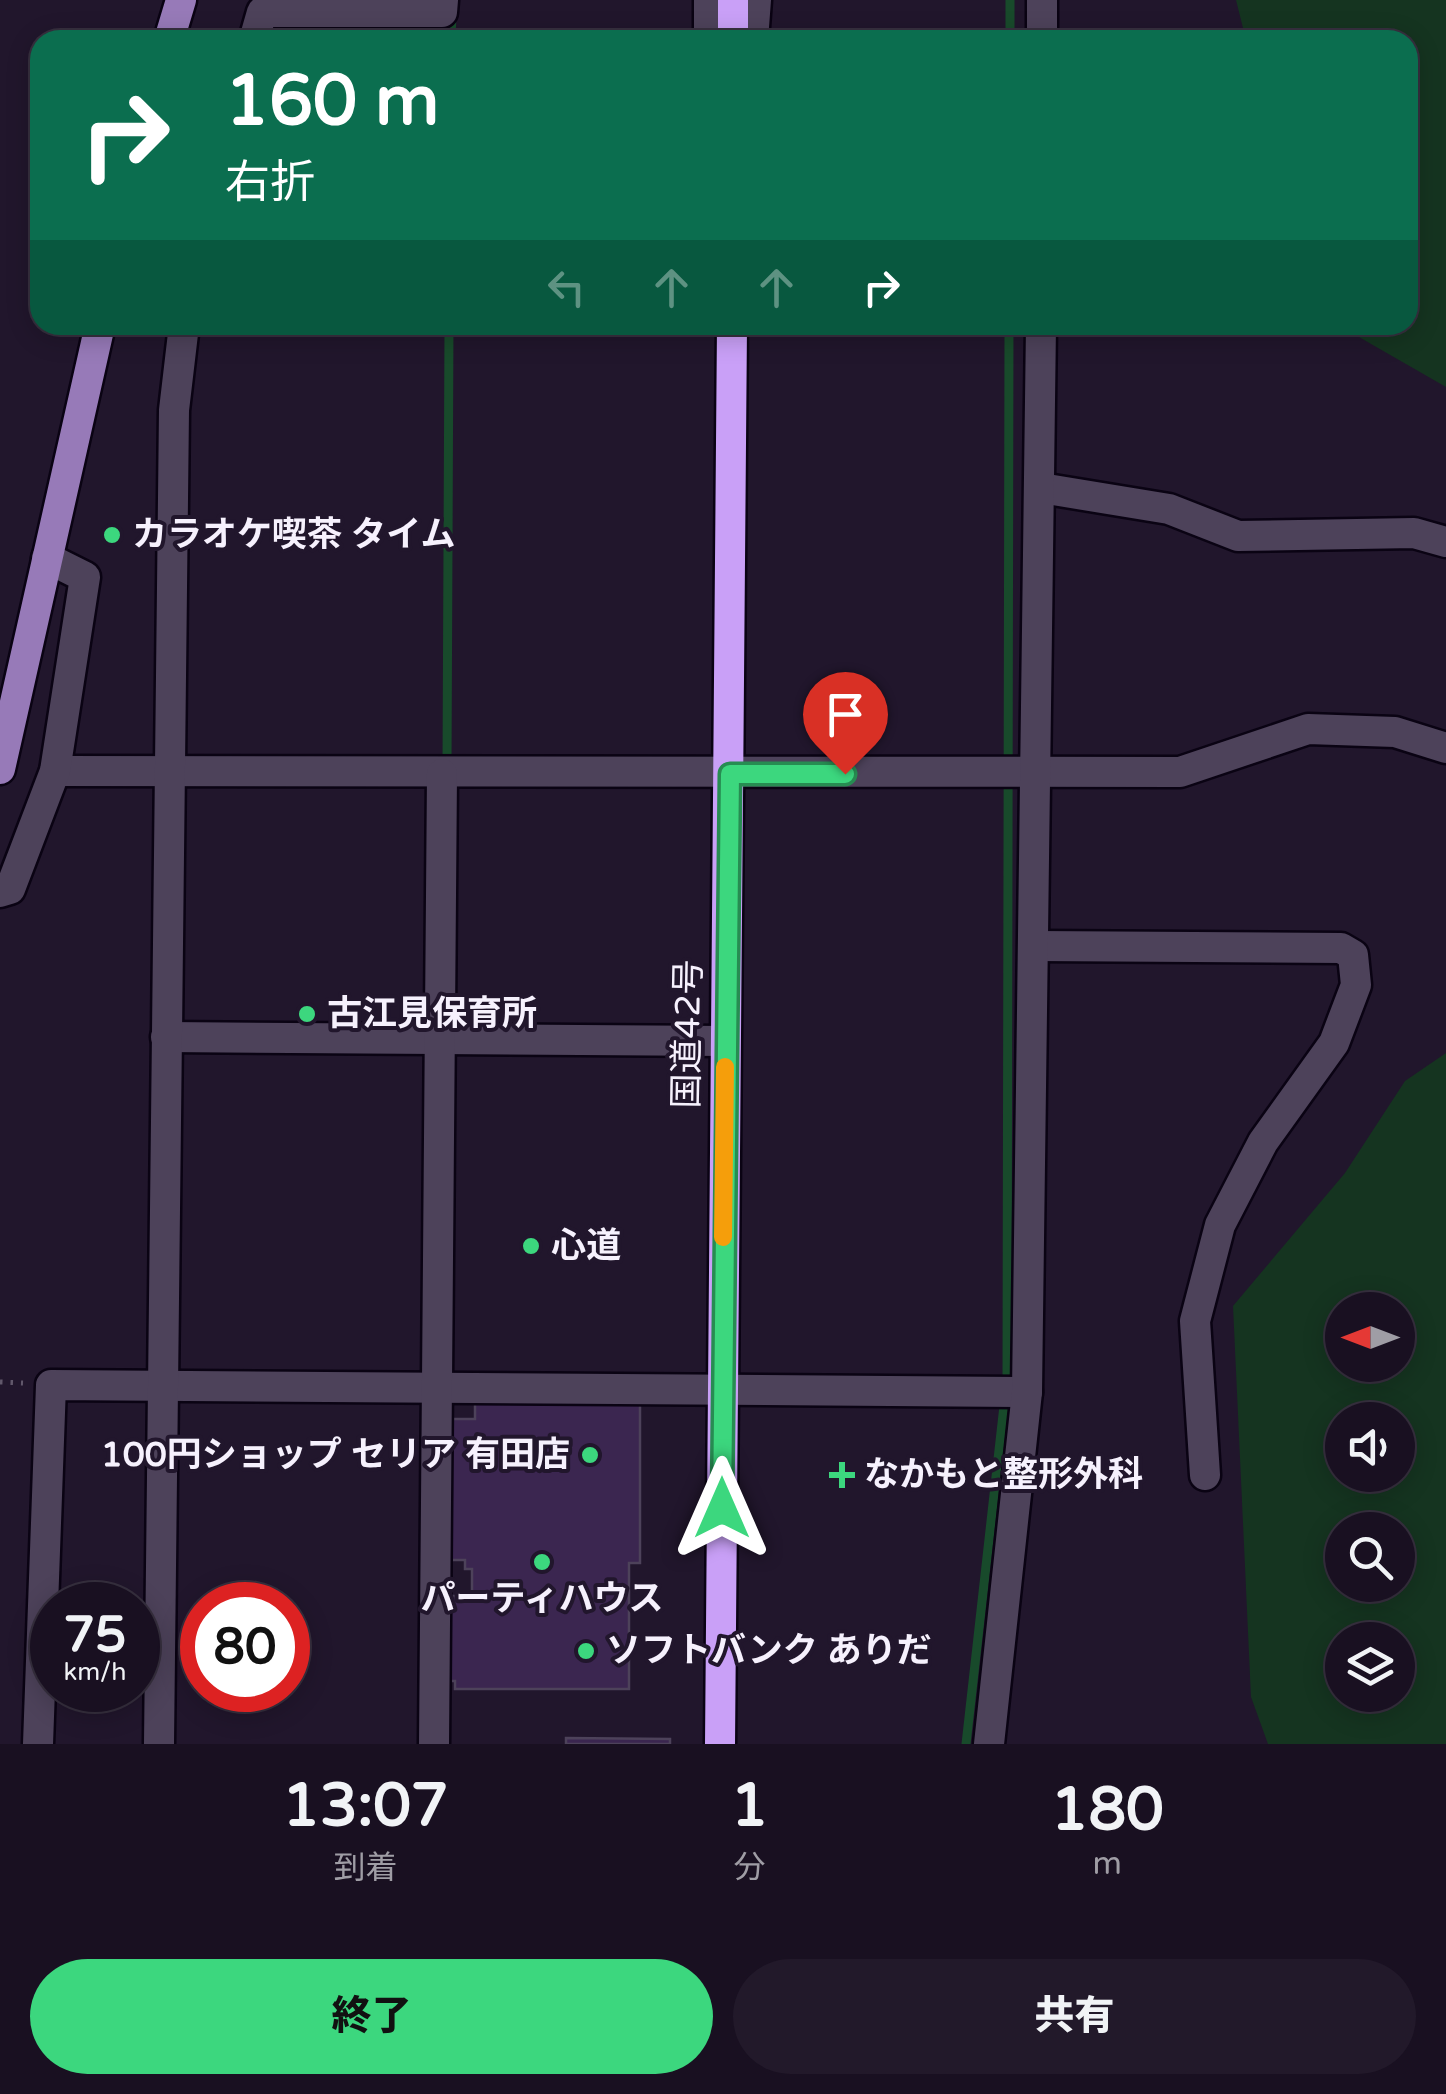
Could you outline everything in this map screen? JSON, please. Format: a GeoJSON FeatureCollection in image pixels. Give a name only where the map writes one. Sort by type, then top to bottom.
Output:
{"type":"FeatureCollection","features":[{"type":"Feature","properties":{"kind":"highway"},"geometry":{"type":"LineString","coordinates":[[733,0],[733,30]]}},
{"type":"Feature","properties":{"kind":"highway","name":"国道42号"},"geometry":{"type":"LineString","coordinates":[[720,1744],[732,335]]}},
{"type":"Feature","properties":{"kind":"main road"},"geometry":{"type":"LineString","coordinates":[[172,30],[181,0]]}},
{"type":"Feature","properties":{"kind":"main road"},"geometry":{"type":"LineString","coordinates":[[0,769],[98,335]]}},
{"type":"Feature","properties":{"kind":"street"},"geometry":{"type":"LineString","coordinates":[[257,30],[262,12],[442,12],[442,0]]}},
{"type":"Feature","properties":{"kind":"street"},"geometry":{"type":"LineString","coordinates":[[709,0],[709,30]]}},
{"type":"Feature","properties":{"kind":"street"},"geometry":{"type":"LineString","coordinates":[[754,30],[756,0]]}},
{"type":"Feature","properties":{"kind":"street"},"geometry":{"type":"LineString","coordinates":[[1042,0],[1042,30]]}},
{"type":"Feature","properties":{"kind":"street"},"geometry":{"type":"LineString","coordinates":[[159,1744],[174,410],[183,335]]}},
{"type":"Feature","properties":{"kind":"street"},"geometry":{"type":"LineString","coordinates":[[989,1744],[1028,1392],[1041,335]]}},
{"type":"Feature","properties":{"kind":"street"},"geometry":{"type":"LineString","coordinates":[[1041,488],[1170,508],[1238,536],[1414,533],[1446,542]]}},
{"type":"Feature","properties":{"kind":"street"},"geometry":{"type":"LineString","coordinates":[[0,892],[10,889],[54,770],[84,577],[47,558]]}},
{"type":"Feature","properties":{"kind":"street"},"geometry":{"type":"LineString","coordinates":[[54,770],[442,774],[1180,772],[1308,729],[1395,732],[1446,748]]}},
{"type":"Feature","properties":{"kind":"street"},"geometry":{"type":"LineString","coordinates":[[434,1744],[442,774]]}},
{"type":"Feature","properties":{"kind":"street"},"geometry":{"type":"LineString","coordinates":[[1036,946],[1341,948],[1353,955],[1356,984],[1334,1043],[1263,1142],[1220,1225],[1195,1322],[1205,1475]]}},
{"type":"Feature","properties":{"kind":"street"},"geometry":{"type":"LineString","coordinates":[[166,1038],[725,1041]]}},
{"type":"Feature","properties":{"kind":"street"},"geometry":{"type":"LineString","coordinates":[[38,1744],[51,1385],[1028,1392]]}},
{"type":"Feature","properties":{"kind":"green space"},"geometry":{"type":"Polygon","coordinates":[[[1236,0],[1446,0],[1446,387],[1355,335],[1418,335],[1418,30],[1244,30],[1236,0]]]}},
{"type":"Feature","properties":{"kind":"green space"},"geometry":{"type":"Polygon","coordinates":[[[1446,1053],[1446,1744],[1268,1744],[1251,1697],[1233,1306],[1345,1173],[1405,1081],[1446,1053]]]}},
{"type":"Feature","properties":{"kind":"building"},"geometry":{"type":"Polygon","coordinates":[[[475,1401],[640,1401],[640,1563],[629,1563],[629,1689],[455,1689],[455,1681],[446,1681],[446,1596],[472,1596],[472,1569],[465,1569],[465,1560],[449,1560],[449,1419],[475,1419],[475,1401]]]}},
{"type":"Feature","properties":{"kind":"building"},"geometry":{"type":"Polygon","coordinates":[[[566,1738],[670,1739],[670,1744],[566,1744],[566,1738]]]}},
{"type":"Feature","properties":{"kind":"waterway"},"geometry":{"type":"LineString","coordinates":[[1010,0],[1010,30]]}},
{"type":"Feature","properties":{"kind":"waterway"},"geometry":{"type":"LineString","coordinates":[[451,30],[452,13]]}},
{"type":"Feature","properties":{"kind":"waterway"},"geometry":{"type":"LineString","coordinates":[[447,767],[449,335]]}},
{"type":"Feature","properties":{"kind":"waterway"},"geometry":{"type":"LineString","coordinates":[[966,1744],[1007,1379],[1009,335]]}},
{"type":"Feature","properties":{"kind":"slow traffic"},"geometry":{"type":"LineString","coordinates":[[723,1237],[725,1067]]}},
{"type":"Feature","properties":{"kind":"place","name":"カラオケ喫茶 タイム"},"geometry":{"type":"Point","coordinates":[112,535]}},
{"type":"Feature","properties":{"kind":"place","name":"古江見保育所"},"geometry":{"type":"Point","coordinates":[307,1014]}},
{"type":"Feature","properties":{"kind":"place","name":"心道"},"geometry":{"type":"Point","coordinates":[531,1246]}},
{"type":"Feature","properties":{"kind":"place","name":"100円ショップ セリア 有田店"},"geometry":{"type":"Point","coordinates":[590,1455]}},
{"type":"Feature","properties":{"kind":"place","name":"なかもと整形外科"},"geometry":{"type":"Point","coordinates":[842,1475]}},
{"type":"Feature","properties":{"kind":"place","name":"パーティハウス"},"geometry":{"type":"Point","coordinates":[542,1562]}},
{"type":"Feature","properties":{"kind":"place","name":"ソフトバンク ありだ"},"geometry":{"type":"Point","coordinates":[586,1651]}},
{"type":"Feature","properties":{"kind":"route"},"geometry":{"type":"LineString","coordinates":[[722,1508],[730,774],[845,774]]}}]}
